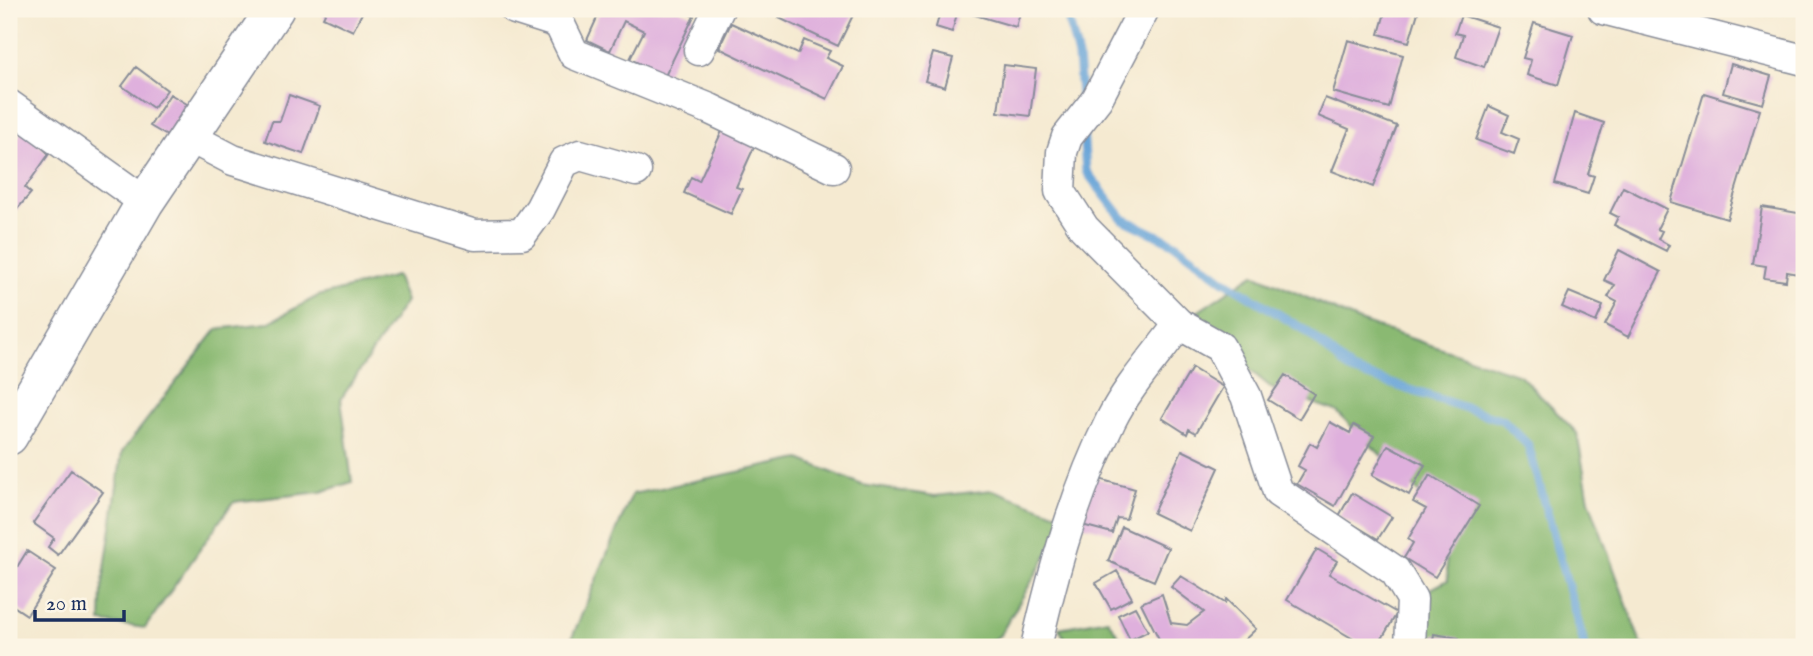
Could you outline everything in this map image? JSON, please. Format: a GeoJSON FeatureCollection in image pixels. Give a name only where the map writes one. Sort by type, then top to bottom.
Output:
{"type":"FeatureCollection","features":[{"type":"Feature","properties":{"kind":"street"},"geometry":{"type":"LineString","coordinates":[[9,436],[145,202],[275,9]]}},
{"type":"Feature","properties":{"kind":"street"},"geometry":{"type":"LineString","coordinates":[[515,9],[559,23],[573,54],[709,109],[834,169]]}},
{"type":"Feature","properties":{"kind":"street"},"geometry":{"type":"LineString","coordinates":[[699,50],[719,9]]}},
{"type":"Feature","properties":{"kind":"street"},"geometry":{"type":"LineString","coordinates":[[1144,9],[1097,99],[1067,137],[1062,152],[1060,191],[1084,228],[1178,324],[1220,347],[1246,397],[1278,492],[1395,571],[1412,598],[1410,647]]}},
{"type":"Feature","properties":{"kind":"street"},"geometry":{"type":"LineString","coordinates":[[1603,9],[1804,60]]}},
{"type":"Feature","properties":{"kind":"street"},"geometry":{"type":"LineString","coordinates":[[9,105],[145,202]]}},
{"type":"Feature","properties":{"kind":"street"},"geometry":{"type":"LineString","coordinates":[[189,137],[233,160],[475,235],[522,234],[540,209],[564,162],[580,155],[636,171]]}},
{"type":"Feature","properties":{"kind":"street"},"geometry":{"type":"LineString","coordinates":[[1036,647],[1069,518],[1112,418],[1178,324]]}},
{"type":"Feature","properties":{"kind":"green space"},"geometry":{"type":"Polygon","coordinates":[[[1254,274],[1359,321],[1520,375],[1577,433],[1589,500],[1641,644],[1649,647],[1411,647],[1416,597],[1448,580],[1442,515],[1336,411],[1273,389],[1235,358],[1196,313],[1254,274]]]}},
{"type":"Feature","properties":{"kind":"green space"},"geometry":{"type":"Polygon","coordinates":[[[396,276],[406,301],[341,399],[352,482],[321,492],[233,502],[145,628],[101,622],[102,589],[122,452],[217,329],[268,323],[318,296],[396,276]]]}},
{"type":"Feature","properties":{"kind":"green space"},"geometry":{"type":"Polygon","coordinates":[[[800,459],[862,485],[935,496],[993,490],[1069,518],[1000,635],[984,647],[568,647],[632,494],[800,459]]]}},
{"type":"Feature","properties":{"kind":"green space"},"geometry":{"type":"Polygon","coordinates":[[[1107,619],[1127,647],[1069,647],[1059,628],[1107,619]]]}},
{"type":"Feature","properties":{"kind":"building"},"geometry":{"type":"Polygon","coordinates":[[[327,9],[364,9],[353,31],[323,17],[327,9]]]}},
{"type":"Feature","properties":{"kind":"building"},"geometry":{"type":"Polygon","coordinates":[[[601,9],[678,9],[694,16],[665,76],[630,59],[644,31],[624,21],[610,51],[587,40],[601,9]]]}},
{"type":"Feature","properties":{"kind":"building"},"geometry":{"type":"Polygon","coordinates":[[[784,9],[855,11],[838,46],[779,18],[784,9]]]}},
{"type":"Feature","properties":{"kind":"building"},"geometry":{"type":"Polygon","coordinates":[[[941,9],[1021,9],[1016,27],[958,10],[952,32],[936,27],[941,9]]]}},
{"type":"Feature","properties":{"kind":"building"},"geometry":{"type":"Polygon","coordinates":[[[1386,9],[1419,9],[1409,42],[1379,34],[1386,9]]]}},
{"type":"Feature","properties":{"kind":"building"},"geometry":{"type":"Polygon","coordinates":[[[1461,15],[1498,27],[1484,67],[1456,57],[1463,35],[1455,33],[1461,15]]]}},
{"type":"Feature","properties":{"kind":"building"},"geometry":{"type":"Polygon","coordinates":[[[731,23],[798,54],[804,40],[830,51],[826,58],[843,66],[827,99],[719,48],[731,23]]]}},
{"type":"Feature","properties":{"kind":"building"},"geometry":{"type":"Polygon","coordinates":[[[1534,23],[1573,35],[1558,85],[1527,75],[1531,60],[1523,58],[1534,23]]]}},
{"type":"Feature","properties":{"kind":"building"},"geometry":{"type":"Polygon","coordinates":[[[1348,40],[1403,55],[1389,108],[1333,92],[1348,40]]]}},
{"type":"Feature","properties":{"kind":"building"},"geometry":{"type":"Polygon","coordinates":[[[933,53],[953,58],[945,87],[925,81],[933,53]]]}},
{"type":"Feature","properties":{"kind":"building"},"geometry":{"type":"Polygon","coordinates":[[[1731,64],[1771,76],[1763,104],[1723,93],[1731,64]]]}},
{"type":"Feature","properties":{"kind":"building"},"geometry":{"type":"Polygon","coordinates":[[[1004,65],[1036,69],[1030,116],[998,112],[1004,65]]]}},
{"type":"Feature","properties":{"kind":"building"},"geometry":{"type":"Polygon","coordinates":[[[136,67],[167,90],[153,108],[122,86],[136,67]]]}},
{"type":"Feature","properties":{"kind":"building"},"geometry":{"type":"Polygon","coordinates":[[[1704,93],[1760,110],[1727,219],[1671,202],[1704,93]]]}},
{"type":"Feature","properties":{"kind":"building"},"geometry":{"type":"Polygon","coordinates":[[[170,94],[187,104],[167,136],[150,126],[170,94]]]}},
{"type":"Feature","properties":{"kind":"building"},"geometry":{"type":"Polygon","coordinates":[[[289,95],[320,106],[303,154],[265,141],[272,121],[280,121],[289,95]]]}},
{"type":"Feature","properties":{"kind":"building"},"geometry":{"type":"Polygon","coordinates":[[[1325,98],[1397,126],[1373,187],[1332,171],[1349,129],[1318,116],[1325,98]]]}},
{"type":"Feature","properties":{"kind":"building"},"geometry":{"type":"Polygon","coordinates":[[[1489,106],[1509,115],[1502,132],[1519,139],[1514,154],[1476,140],[1489,106]]]}},
{"type":"Feature","properties":{"kind":"building"},"geometry":{"type":"Polygon","coordinates":[[[1575,113],[1604,123],[1588,174],[1594,176],[1588,194],[1555,184],[1575,113]]]}},
{"type":"Feature","properties":{"kind":"building"},"geometry":{"type":"Polygon","coordinates":[[[23,130],[49,154],[25,188],[31,193],[13,214],[9,211],[9,146],[23,130]]]}},
{"type":"Feature","properties":{"kind":"building"},"geometry":{"type":"Polygon","coordinates":[[[722,131],[755,145],[736,187],[742,189],[731,214],[684,193],[691,177],[699,181],[722,131]]]}},
{"type":"Feature","properties":{"kind":"building"},"geometry":{"type":"Polygon","coordinates":[[[1623,187],[1667,209],[1657,229],[1662,231],[1658,239],[1669,245],[1666,251],[1614,225],[1618,217],[1610,213],[1623,187]]]}},
{"type":"Feature","properties":{"kind":"building"},"geometry":{"type":"Polygon","coordinates":[[[1762,207],[1804,214],[1804,275],[1787,272],[1786,281],[1764,278],[1766,266],[1753,264],[1762,207]]]}},
{"type":"Feature","properties":{"kind":"building"},"geometry":{"type":"Polygon","coordinates":[[[1619,250],[1661,272],[1628,337],[1605,325],[1617,302],[1608,297],[1615,285],[1604,280],[1619,250]]]}},
{"type":"Feature","properties":{"kind":"building"},"geometry":{"type":"Polygon","coordinates":[[[1569,292],[1603,306],[1596,322],[1562,307],[1569,292]]]}},
{"type":"Feature","properties":{"kind":"building"},"geometry":{"type":"Polygon","coordinates":[[[1192,368],[1223,387],[1196,433],[1189,429],[1187,434],[1162,418],[1192,368]]]}},
{"type":"Feature","properties":{"kind":"building"},"geometry":{"type":"Polygon","coordinates":[[[1285,375],[1314,394],[1299,419],[1268,400],[1285,375]]]}},
{"type":"Feature","properties":{"kind":"building"},"geometry":{"type":"Polygon","coordinates":[[[1330,422],[1350,433],[1354,425],[1374,436],[1335,506],[1297,484],[1305,470],[1298,466],[1310,443],[1317,447],[1330,422]]]}},
{"type":"Feature","properties":{"kind":"building"},"geometry":{"type":"Polygon","coordinates":[[[1388,445],[1425,465],[1409,495],[1372,475],[1388,445]]]}},
{"type":"Feature","properties":{"kind":"building"},"geometry":{"type":"Polygon","coordinates":[[[1182,450],[1219,468],[1190,531],[1153,513],[1182,450]]]}},
{"type":"Feature","properties":{"kind":"building"},"geometry":{"type":"Polygon","coordinates":[[[71,470],[103,492],[58,555],[48,547],[54,538],[33,523],[71,470]]]}},
{"type":"Feature","properties":{"kind":"building"},"geometry":{"type":"Polygon","coordinates":[[[1430,475],[1479,506],[1435,577],[1404,558],[1413,543],[1408,539],[1426,509],[1413,502],[1430,475]]]}},
{"type":"Feature","properties":{"kind":"building"},"geometry":{"type":"Polygon","coordinates":[[[1095,478],[1135,489],[1126,519],[1117,518],[1112,533],[1082,525],[1095,478]]]}},
{"type":"Feature","properties":{"kind":"building"},"geometry":{"type":"Polygon","coordinates":[[[1352,493],[1392,517],[1378,539],[1339,516],[1352,493]]]}},
{"type":"Feature","properties":{"kind":"building"},"geometry":{"type":"Polygon","coordinates":[[[1122,527],[1168,548],[1154,581],[1108,561],[1122,527]]]}},
{"type":"Feature","properties":{"kind":"building"},"geometry":{"type":"Polygon","coordinates":[[[1317,549],[1337,561],[1329,574],[1397,613],[1377,647],[1367,647],[1287,600],[1317,549]]]}},
{"type":"Feature","properties":{"kind":"building"},"geometry":{"type":"Polygon","coordinates":[[[27,551],[56,570],[27,615],[9,603],[14,591],[9,590],[9,580],[27,551]]]}},
{"type":"Feature","properties":{"kind":"building"},"geometry":{"type":"Polygon","coordinates":[[[1117,571],[1132,598],[1111,609],[1096,583],[1117,571]]]}},
{"type":"Feature","properties":{"kind":"building"},"geometry":{"type":"Polygon","coordinates":[[[1181,576],[1225,603],[1226,599],[1256,629],[1237,647],[1163,647],[1141,603],[1162,594],[1171,623],[1187,625],[1204,612],[1171,587],[1181,576]]]}},
{"type":"Feature","properties":{"kind":"building"},"geometry":{"type":"Polygon","coordinates":[[[1135,607],[1148,631],[1130,640],[1118,615],[1135,607]]]}},
{"type":"Feature","properties":{"kind":"building"},"geometry":{"type":"Polygon","coordinates":[[[1434,634],[1459,638],[1458,647],[1432,647],[1434,634]]]}},
{"type":"Feature","properties":{"kind":"waterway"},"geometry":{"type":"LineString","coordinates":[[1066,9],[1078,57],[1082,105]]}},
{"type":"Feature","properties":{"kind":"waterway"},"geometry":{"type":"LineString","coordinates":[[1083,130],[1086,171],[1123,219],[1175,244],[1223,280],[1306,331],[1352,371],[1503,420],[1528,445],[1585,647]]}}]}
